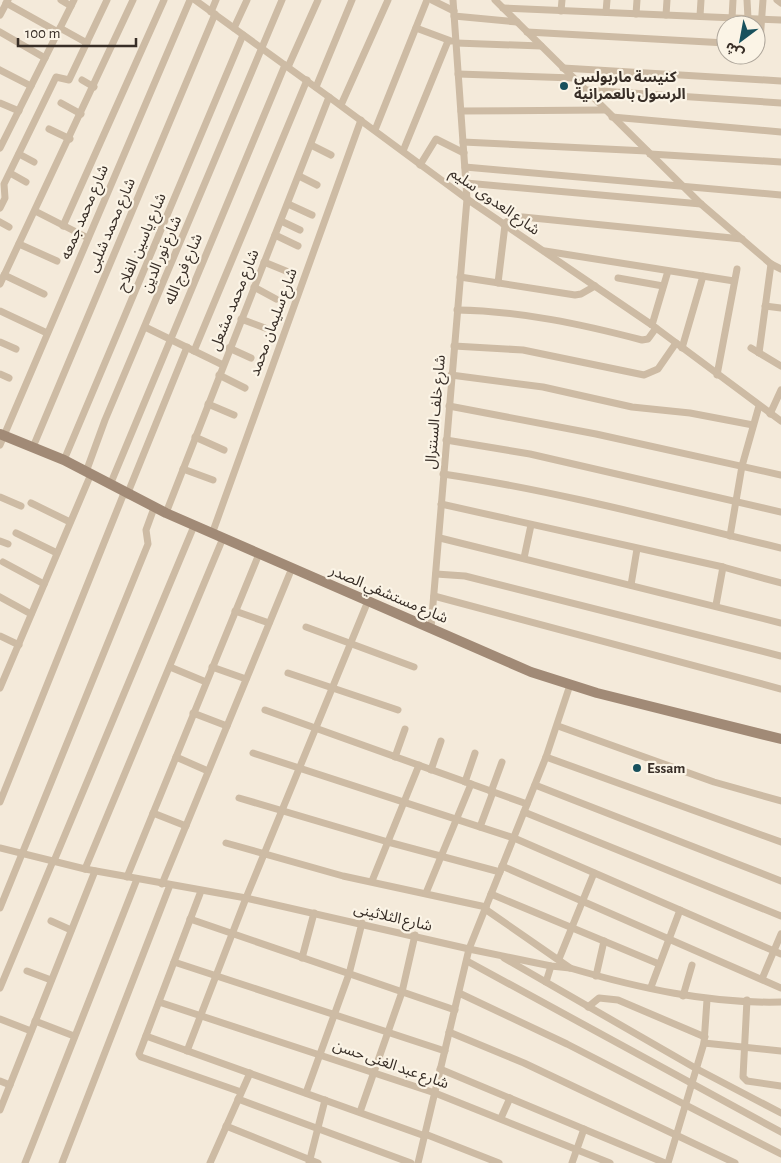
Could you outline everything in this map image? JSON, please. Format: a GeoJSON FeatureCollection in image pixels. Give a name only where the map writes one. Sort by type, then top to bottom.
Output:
{"type":"FeatureCollection","features":[{"type":"Feature","properties":{"kind":"street"},"geometry":{"type":"LineString","coordinates":[[0,148],[2,139],[19,110],[73,3],[61,0]]}},
{"type":"Feature","properties":{"kind":"street"},"geometry":{"type":"LineString","coordinates":[[0,208],[5,198],[4,184],[56,78],[58,76],[69,80],[107,0]]}},
{"type":"Feature","properties":{"kind":"street"},"geometry":{"type":"LineString","coordinates":[[0,284],[70,139],[133,0]]}},
{"type":"Feature","properties":{"kind":"street"},"geometry":{"type":"LineString","coordinates":[[64,226],[164,0]]}},
{"type":"Feature","properties":{"kind":"street","name":"شارع محمد جمعه"},"geometry":{"type":"LineString","coordinates":[[1,438],[190,0]]}},
{"type":"Feature","properties":{"kind":"street","name":"شارع العدوى سليم"},"geometry":{"type":"LineString","coordinates":[[194,0],[330,96],[467,199],[654,326],[717,375],[781,421]]}},
{"type":"Feature","properties":{"kind":"street","name":"شارع محمد شلبى"},"geometry":{"type":"LineString","coordinates":[[33,447],[213,13],[216,0]]}},
{"type":"Feature","properties":{"kind":"street"},"geometry":{"type":"LineString","coordinates":[[234,28],[247,0]]}},
{"type":"Feature","properties":{"kind":"street","name":"شارع نور الدين"},"geometry":{"type":"LineString","coordinates":[[0,688],[2,675],[19,645],[58,553],[88,473],[105,420],[282,0]]}},
{"type":"Feature","properties":{"kind":"street","name":"شارع فرج الله"},"geometry":{"type":"LineString","coordinates":[[110,485],[169,339],[287,66],[318,0]]}},
{"type":"Feature","properties":{"kind":"street"},"geometry":{"type":"LineString","coordinates":[[316,87],[352,0]]}},
{"type":"Feature","properties":{"kind":"street"},"geometry":{"type":"LineString","coordinates":[[340,105],[388,0]]}},
{"type":"Feature","properties":{"kind":"street"},"geometry":{"type":"LineString","coordinates":[[375,130],[427,0]]}},
{"type":"Feature","properties":{"kind":"street"},"geometry":{"type":"LineString","coordinates":[[432,0],[454,13],[517,22]]}},
{"type":"Feature","properties":{"kind":"street","name":"شارع خلف السنترال"},"geometry":{"type":"LineString","coordinates":[[431,628],[467,199],[453,0]]}},
{"type":"Feature","properties":{"kind":"street"},"geometry":{"type":"LineString","coordinates":[[495,0],[701,204],[771,264],[781,269]]}},
{"type":"Feature","properties":{"kind":"street"},"geometry":{"type":"LineString","coordinates":[[561,11],[562,0]]}},
{"type":"Feature","properties":{"kind":"street"},"geometry":{"type":"LineString","coordinates":[[606,0],[606,12]]}},
{"type":"Feature","properties":{"kind":"street"},"geometry":{"type":"LineString","coordinates":[[636,14],[637,0]]}},
{"type":"Feature","properties":{"kind":"street"},"geometry":{"type":"LineString","coordinates":[[666,15],[667,0]]}},
{"type":"Feature","properties":{"kind":"street"},"geometry":{"type":"LineString","coordinates":[[700,16],[701,0]]}},
{"type":"Feature","properties":{"kind":"street"},"geometry":{"type":"LineString","coordinates":[[732,15],[733,0]]}},
{"type":"Feature","properties":{"kind":"street"},"geometry":{"type":"LineString","coordinates":[[747,0],[748,15]]}},
{"type":"Feature","properties":{"kind":"street"},"geometry":{"type":"LineString","coordinates":[[762,15],[763,0]]}},
{"type":"Feature","properties":{"kind":"street"},"geometry":{"type":"LineString","coordinates":[[777,0],[781,3]]}},
{"type":"Feature","properties":{"kind":"street"},"geometry":{"type":"LineString","coordinates":[[0,15],[7,2],[87,43]]}},
{"type":"Feature","properties":{"kind":"street"},"geometry":{"type":"LineString","coordinates":[[503,8],[716,17]]}},
{"type":"Feature","properties":{"kind":"street"},"geometry":{"type":"LineString","coordinates":[[766,19],[781,20]]}},
{"type":"Feature","properties":{"kind":"street"},"geometry":{"type":"LineString","coordinates":[[416,28],[448,41],[541,46]]}},
{"type":"Feature","properties":{"kind":"street"},"geometry":{"type":"LineString","coordinates":[[0,32],[45,58]]}},
{"type":"Feature","properties":{"kind":"street"},"geometry":{"type":"LineString","coordinates":[[527,32],[716,42]]}},
{"type":"Feature","properties":{"kind":"street","name":"شارع ياسين الفلاح"},"geometry":{"type":"LineString","coordinates":[[64,460],[243,34]]}},
{"type":"Feature","properties":{"kind":"street"},"geometry":{"type":"LineString","coordinates":[[403,151],[448,41]]}},
{"type":"Feature","properties":{"kind":"street"},"geometry":{"type":"LineString","coordinates":[[563,68],[781,81]]}},
{"type":"Feature","properties":{"kind":"street"},"geometry":{"type":"LineString","coordinates":[[0,70],[31,86]]}},
{"type":"Feature","properties":{"kind":"street"},"geometry":{"type":"LineString","coordinates":[[458,74],[573,78]]}},
{"type":"Feature","properties":{"kind":"street"},"geometry":{"type":"LineString","coordinates":[[82,80],[94,87]]}},
{"type":"Feature","properties":{"kind":"street"},"geometry":{"type":"LineString","coordinates":[[194,351],[307,80]]}},
{"type":"Feature","properties":{"kind":"street"},"geometry":{"type":"LineString","coordinates":[[586,90],[781,103]]}},
{"type":"Feature","properties":{"kind":"street","name":"شارع محمد مشعل"},"geometry":{"type":"LineString","coordinates":[[166,514],[229,348],[330,96]]}},
{"type":"Feature","properties":{"kind":"street"},"geometry":{"type":"LineString","coordinates":[[0,102],[19,110]]}},
{"type":"Feature","properties":{"kind":"street"},"geometry":{"type":"LineString","coordinates":[[61,103],[81,114]]}},
{"type":"Feature","properties":{"kind":"street"},"geometry":{"type":"LineString","coordinates":[[461,111],[605,110]]}},
{"type":"Feature","properties":{"kind":"street"},"geometry":{"type":"LineString","coordinates":[[612,117],[781,132]]}},
{"type":"Feature","properties":{"kind":"street","name":"شارع سليمان محمد"},"geometry":{"type":"LineString","coordinates":[[212,534],[361,120]]}},
{"type":"Feature","properties":{"kind":"street"},"geometry":{"type":"LineString","coordinates":[[50,129],[70,139]]}},
{"type":"Feature","properties":{"kind":"street"},"geometry":{"type":"LineString","coordinates":[[420,165],[436,138],[464,153]]}},
{"type":"Feature","properties":{"kind":"street"},"geometry":{"type":"LineString","coordinates":[[463,142],[781,162]]}},
{"type":"Feature","properties":{"kind":"street"},"geometry":{"type":"LineString","coordinates":[[311,145],[331,154]]}},
{"type":"Feature","properties":{"kind":"street"},"geometry":{"type":"LineString","coordinates":[[19,154],[34,162]]}},
{"type":"Feature","properties":{"kind":"street"},"geometry":{"type":"LineString","coordinates":[[465,167],[781,195]]}},
{"type":"Feature","properties":{"kind":"street"},"geometry":{"type":"LineString","coordinates":[[10,173],[26,182]]}},
{"type":"Feature","properties":{"kind":"street"},"geometry":{"type":"LineString","coordinates":[[299,176],[317,185]]}},
{"type":"Feature","properties":{"kind":"street"},"geometry":{"type":"LineString","coordinates":[[466,183],[701,204]]}},
{"type":"Feature","properties":{"kind":"street"},"geometry":{"type":"LineString","coordinates":[[288,204],[312,214]]}},
{"type":"Feature","properties":{"kind":"street"},"geometry":{"type":"LineString","coordinates":[[35,211],[88,238]]}},
{"type":"Feature","properties":{"kind":"street"},"geometry":{"type":"LineString","coordinates":[[498,283],[504,225],[513,218],[523,217],[742,239]]}},
{"type":"Feature","properties":{"kind":"street"},"geometry":{"type":"LineString","coordinates":[[281,221],[300,230]]}},
{"type":"Feature","properties":{"kind":"street"},"geometry":{"type":"LineString","coordinates":[[0,222],[9,227]]}},
{"type":"Feature","properties":{"kind":"street"},"geometry":{"type":"LineString","coordinates":[[275,235],[298,246]]}},
{"type":"Feature","properties":{"kind":"street"},"geometry":{"type":"LineString","coordinates":[[19,244],[57,261]]}},
{"type":"Feature","properties":{"kind":"street"},"geometry":{"type":"LineString","coordinates":[[542,250],[734,281]]}},
{"type":"Feature","properties":{"kind":"street"},"geometry":{"type":"LineString","coordinates":[[264,262],[286,271]]}},
{"type":"Feature","properties":{"kind":"street"},"geometry":{"type":"LineString","coordinates":[[759,353],[771,264]]}},
{"type":"Feature","properties":{"kind":"street"},"geometry":{"type":"LineString","coordinates":[[717,375],[737,269]]}},
{"type":"Feature","properties":{"kind":"street"},"geometry":{"type":"LineString","coordinates":[[457,310],[501,311],[591,327],[642,340],[648,339],[654,326],[668,271]]}},
{"type":"Feature","properties":{"kind":"street"},"geometry":{"type":"LineString","coordinates":[[4,275],[44,294]]}},
{"type":"Feature","properties":{"kind":"street"},"geometry":{"type":"LineString","coordinates":[[454,346],[523,350],[644,375],[658,369],[679,346],[703,276]]}},
{"type":"Feature","properties":{"kind":"street"},"geometry":{"type":"LineString","coordinates":[[460,277],[577,295],[595,286]]}},
{"type":"Feature","properties":{"kind":"street"},"geometry":{"type":"LineString","coordinates":[[618,278],[663,286]]}},
{"type":"Feature","properties":{"kind":"street"},"geometry":{"type":"LineString","coordinates":[[254,287],[276,298]]}},
{"type":"Feature","properties":{"kind":"street"},"geometry":{"type":"LineString","coordinates":[[765,306],[781,308]]}},
{"type":"Feature","properties":{"kind":"street"},"geometry":{"type":"LineString","coordinates":[[0,311],[47,333]]}},
{"type":"Feature","properties":{"kind":"street"},"geometry":{"type":"LineString","coordinates":[[241,319],[265,328]]}},
{"type":"Feature","properties":{"kind":"street"},"geometry":{"type":"LineString","coordinates":[[145,327],[223,365]]}},
{"type":"Feature","properties":{"kind":"street"},"geometry":{"type":"LineString","coordinates":[[0,342],[16,350]]}},
{"type":"Feature","properties":{"kind":"street"},"geometry":{"type":"LineString","coordinates":[[0,802],[187,347]]}},
{"type":"Feature","properties":{"kind":"street"},"geometry":{"type":"LineString","coordinates":[[229,348],[251,358]]}},
{"type":"Feature","properties":{"kind":"street"},"geometry":{"type":"LineString","coordinates":[[751,348],[781,366]]}},
{"type":"Feature","properties":{"kind":"street"},"geometry":{"type":"LineString","coordinates":[[0,374],[9,378]]}},
{"type":"Feature","properties":{"kind":"street"},"geometry":{"type":"LineString","coordinates":[[452,375],[543,387],[632,407],[690,413],[753,425]]}},
{"type":"Feature","properties":{"kind":"street"},"geometry":{"type":"LineString","coordinates":[[219,376],[245,388]]}},
{"type":"Feature","properties":{"kind":"street"},"geometry":{"type":"LineString","coordinates":[[770,414],[781,390]]}},
{"type":"Feature","properties":{"kind":"street"},"geometry":{"type":"LineString","coordinates":[[208,404],[234,415]]}},
{"type":"Feature","properties":{"kind":"street"},"geometry":{"type":"LineString","coordinates":[[449,406],[586,432],[781,475]]}},
{"type":"Feature","properties":{"kind":"street"},"geometry":{"type":"LineString","coordinates":[[730,536],[742,466],[759,406]]}},
{"type":"Feature","properties":{"kind":"street"},"geometry":{"type":"LineString","coordinates":[[195,437],[224,450]]}},
{"type":"Feature","properties":{"kind":"street","name":"شارع مستشفي الصدر"},"geometry":{"type":"LineString","coordinates":[[1,438],[33,447],[64,460],[166,514],[506,662],[570,685],[781,739]]}},
{"type":"Feature","properties":{"kind":"street"},"geometry":{"type":"LineString","coordinates":[[446,440],[530,454],[781,512]]}},
{"type":"Feature","properties":{"kind":"street"},"geometry":{"type":"LineString","coordinates":[[183,469],[214,480]]}},
{"type":"Feature","properties":{"kind":"street"},"geometry":{"type":"LineString","coordinates":[[443,474],[508,485],[781,548]]}},
{"type":"Feature","properties":{"kind":"street"},"geometry":{"type":"LineString","coordinates":[[0,497],[20,506]]}},
{"type":"Feature","properties":{"kind":"street"},"geometry":{"type":"LineString","coordinates":[[30,503],[70,522]]}},
{"type":"Feature","properties":{"kind":"street"},"geometry":{"type":"LineString","coordinates":[[441,504],[723,567],[781,583]]}},
{"type":"Feature","properties":{"kind":"street"},"geometry":{"type":"LineString","coordinates":[[0,908],[148,544],[146,530],[154,508]]}},
{"type":"Feature","properties":{"kind":"street"},"geometry":{"type":"LineString","coordinates":[[524,558],[531,524]]}},
{"type":"Feature","properties":{"kind":"street"},"geometry":{"type":"LineString","coordinates":[[0,988],[194,526]]}},
{"type":"Feature","properties":{"kind":"street"},"geometry":{"type":"LineString","coordinates":[[16,533],[58,553]]}},
{"type":"Feature","properties":{"kind":"street"},"geometry":{"type":"LineString","coordinates":[[85,869],[223,538]]}},
{"type":"Feature","properties":{"kind":"street"},"geometry":{"type":"LineString","coordinates":[[440,538],[781,623]]}},
{"type":"Feature","properties":{"kind":"street"},"geometry":{"type":"LineString","coordinates":[[0,541],[8,544]]}},
{"type":"Feature","properties":{"kind":"street"},"geometry":{"type":"LineString","coordinates":[[631,585],[637,549]]}},
{"type":"Feature","properties":{"kind":"street"},"geometry":{"type":"LineString","coordinates":[[127,877],[259,554]]}},
{"type":"Feature","properties":{"kind":"street"},"geometry":{"type":"LineString","coordinates":[[3,562],[44,584]]}},
{"type":"Feature","properties":{"kind":"street"},"geometry":{"type":"LineString","coordinates":[[716,606],[723,567]]}},
{"type":"Feature","properties":{"kind":"street"},"geometry":{"type":"LineString","coordinates":[[162,884],[292,568]]}},
{"type":"Feature","properties":{"kind":"street"},"geometry":{"type":"LineString","coordinates":[[436,574],[464,576],[781,656]]}},
{"type":"Feature","properties":{"kind":"street"},"geometry":{"type":"LineString","coordinates":[[434,596],[781,689]]}},
{"type":"Feature","properties":{"kind":"street"},"geometry":{"type":"LineString","coordinates":[[0,597],[31,614]]}},
{"type":"Feature","properties":{"kind":"street"},"geometry":{"type":"LineString","coordinates":[[187,1051],[246,898],[368,601]]}},
{"type":"Feature","properties":{"kind":"street"},"geometry":{"type":"LineString","coordinates":[[235,611],[269,624]]}},
{"type":"Feature","properties":{"kind":"street"},"geometry":{"type":"LineString","coordinates":[[306,627],[414,667]]}},
{"type":"Feature","properties":{"kind":"street"},"geometry":{"type":"LineString","coordinates":[[0,636],[19,645]]}},
{"type":"Feature","properties":{"kind":"street"},"geometry":{"type":"LineString","coordinates":[[170,667],[206,682]]}},
{"type":"Feature","properties":{"kind":"street"},"geometry":{"type":"LineString","coordinates":[[212,667],[246,679]]}},
{"type":"Feature","properties":{"kind":"street"},"geometry":{"type":"LineString","coordinates":[[288,673],[398,710]]}},
{"type":"Feature","properties":{"kind":"street"},"geometry":{"type":"LineString","coordinates":[[418,1163],[469,949],[546,758],[570,685]]}},
{"type":"Feature","properties":{"kind":"street"},"geometry":{"type":"LineString","coordinates":[[265,710],[492,792],[525,808],[781,916]]}},
{"type":"Feature","properties":{"kind":"street"},"geometry":{"type":"LineString","coordinates":[[193,714],[227,726]]}},
{"type":"Feature","properties":{"kind":"street"},"geometry":{"type":"LineString","coordinates":[[558,726],[714,782],[781,801]]}},
{"type":"Feature","properties":{"kind":"street"},"geometry":{"type":"LineString","coordinates":[[395,757],[405,729]]}},
{"type":"Feature","properties":{"kind":"street"},"geometry":{"type":"LineString","coordinates":[[430,770],[441,741]]}},
{"type":"Feature","properties":{"kind":"street"},"geometry":{"type":"LineString","coordinates":[[253,753],[514,838],[777,953]]}},
{"type":"Feature","properties":{"kind":"street"},"geometry":{"type":"LineString","coordinates":[[426,893],[457,819],[475,753]]}},
{"type":"Feature","properties":{"kind":"street"},"geometry":{"type":"LineString","coordinates":[[176,757],[208,771]]}},
{"type":"Feature","properties":{"kind":"street"},"geometry":{"type":"LineString","coordinates":[[546,758],[781,842]]}},
{"type":"Feature","properties":{"kind":"street"},"geometry":{"type":"LineString","coordinates":[[480,826],[502,762]]}},
{"type":"Feature","properties":{"kind":"street"},"geometry":{"type":"LineString","coordinates":[[372,881],[419,765]]}},
{"type":"Feature","properties":{"kind":"street"},"geometry":{"type":"LineString","coordinates":[[535,785],[781,880]]}},
{"type":"Feature","properties":{"kind":"street"},"geometry":{"type":"LineString","coordinates":[[239,798],[388,842],[501,869],[583,901],[781,988]]}},
{"type":"Feature","properties":{"kind":"street"},"geometry":{"type":"LineString","coordinates":[[153,813],[186,826]]}},
{"type":"Feature","properties":{"kind":"street"},"geometry":{"type":"LineString","coordinates":[[226,844],[344,876],[426,893],[485,908],[570,968]]}},
{"type":"Feature","properties":{"kind":"street","name":"شارع الثلاثينى"},"geometry":{"type":"LineString","coordinates":[[0,848],[85,869],[246,898],[469,949],[496,953],[551,966],[570,968],[682,996],[707,1000],[781,1002]]}},
{"type":"Feature","properties":{"kind":"street"},"geometry":{"type":"LineString","coordinates":[[0,1110],[95,871]]}},
{"type":"Feature","properties":{"kind":"street"},"geometry":{"type":"LineString","coordinates":[[559,959],[594,873]]}},
{"type":"Feature","properties":{"kind":"street"},"geometry":{"type":"LineString","coordinates":[[25,1163],[137,879]]}},
{"type":"Feature","properties":{"kind":"street"},"geometry":{"type":"LineString","coordinates":[[62,1163],[170,885]]}},
{"type":"Feature","properties":{"kind":"street"},"geometry":{"type":"LineString","coordinates":[[201,891],[139,1053],[141,1057],[411,1163]]}},
{"type":"Feature","properties":{"kind":"street"},"geometry":{"type":"LineString","coordinates":[[491,894],[659,964]]}},
{"type":"Feature","properties":{"kind":"street"},"geometry":{"type":"LineString","coordinates":[[651,987],[680,910]]}},
{"type":"Feature","properties":{"kind":"street"},"geometry":{"type":"LineString","coordinates":[[302,958],[314,913]]}},
{"type":"Feature","properties":{"kind":"street"},"geometry":{"type":"LineString","coordinates":[[190,919],[455,1010]]}},
{"type":"Feature","properties":{"kind":"street"},"geometry":{"type":"LineString","coordinates":[[51,921],[71,930]]}},
{"type":"Feature","properties":{"kind":"street"},"geometry":{"type":"LineString","coordinates":[[306,1093],[336,1014],[349,974],[362,923]]}},
{"type":"Feature","properties":{"kind":"street"},"geometry":{"type":"LineString","coordinates":[[762,980],[777,953],[781,934]]}},
{"type":"Feature","properties":{"kind":"street"},"geometry":{"type":"LineString","coordinates":[[360,1112],[402,992],[416,936]]}},
{"type":"Feature","properties":{"kind":"street"},"geometry":{"type":"LineString","coordinates":[[596,976],[604,941]]}},
{"type":"Feature","properties":{"kind":"street"},"geometry":{"type":"LineString","coordinates":[[496,953],[588,1007],[781,1113]]}},
{"type":"Feature","properties":{"kind":"street"},"geometry":{"type":"LineString","coordinates":[[467,960],[781,1132]]}},
{"type":"Feature","properties":{"kind":"street"},"geometry":{"type":"LineString","coordinates":[[174,962],[445,1051]]}},
{"type":"Feature","properties":{"kind":"street"},"geometry":{"type":"LineString","coordinates":[[682,996],[692,965]]}},
{"type":"Feature","properties":{"kind":"street"},"geometry":{"type":"LineString","coordinates":[[546,982],[551,966]]}},
{"type":"Feature","properties":{"kind":"street"},"geometry":{"type":"LineString","coordinates":[[27,970],[51,980]]}},
{"type":"Feature","properties":{"kind":"street"},"geometry":{"type":"LineString","coordinates":[[459,993],[567,1044],[687,1108],[781,1154]]}},
{"type":"Feature","properties":{"kind":"street"},"geometry":{"type":"LineString","coordinates":[[588,1007],[599,998],[618,1000],[704,1040],[781,1051]]}},
{"type":"Feature","properties":{"kind":"street"},"geometry":{"type":"LineString","coordinates":[[440,1069],[666,1163],[687,1108],[704,1040],[707,1000]]}},
{"type":"Feature","properties":{"kind":"street"},"geometry":{"type":"LineString","coordinates":[[747,1000],[743,1077],[747,1081],[781,1086]]}},
{"type":"Feature","properties":{"kind":"street","name":"شارع عبد الغنى حسن"},"geometry":{"type":"LineString","coordinates":[[159,1002],[374,1071],[501,1118],[610,1163]]}},
{"type":"Feature","properties":{"kind":"street"},"geometry":{"type":"LineString","coordinates":[[0,1019],[31,1031]]}},
{"type":"Feature","properties":{"kind":"street"},"geometry":{"type":"LineString","coordinates":[[35,1021],[74,1036]]}},
{"type":"Feature","properties":{"kind":"street"},"geometry":{"type":"LineString","coordinates":[[450,1032],[524,1063],[734,1163]]}},
{"type":"Feature","properties":{"kind":"street"},"geometry":{"type":"LineString","coordinates":[[146,1036],[499,1163]]}},
{"type":"Feature","properties":{"kind":"street"},"geometry":{"type":"LineString","coordinates":[[210,1163],[250,1073]]}},
{"type":"Feature","properties":{"kind":"street"},"geometry":{"type":"LineString","coordinates":[[0,1081],[10,1085]]}},
{"type":"Feature","properties":{"kind":"street"},"geometry":{"type":"LineString","coordinates":[[501,1118],[510,1098]]}},
{"type":"Feature","properties":{"kind":"street"},"geometry":{"type":"LineString","coordinates":[[309,1162],[325,1100]]}},
{"type":"Feature","properties":{"kind":"street"},"geometry":{"type":"LineString","coordinates":[[226,1126],[309,1162],[318,1163]]}},
{"type":"Feature","properties":{"kind":"street"},"geometry":{"type":"LineString","coordinates":[[572,1163],[584,1129]]}},
{"type":"Feature","properties":{"kind":"place","name":"كنيسة ماربولس الرسول بالعمرانية"},"geometry":{"type":"Point","coordinates":[564,86]}},
{"type":"Feature","properties":{"kind":"place","name":"Essam"},"geometry":{"type":"Point","coordinates":[637,768]}}]}
